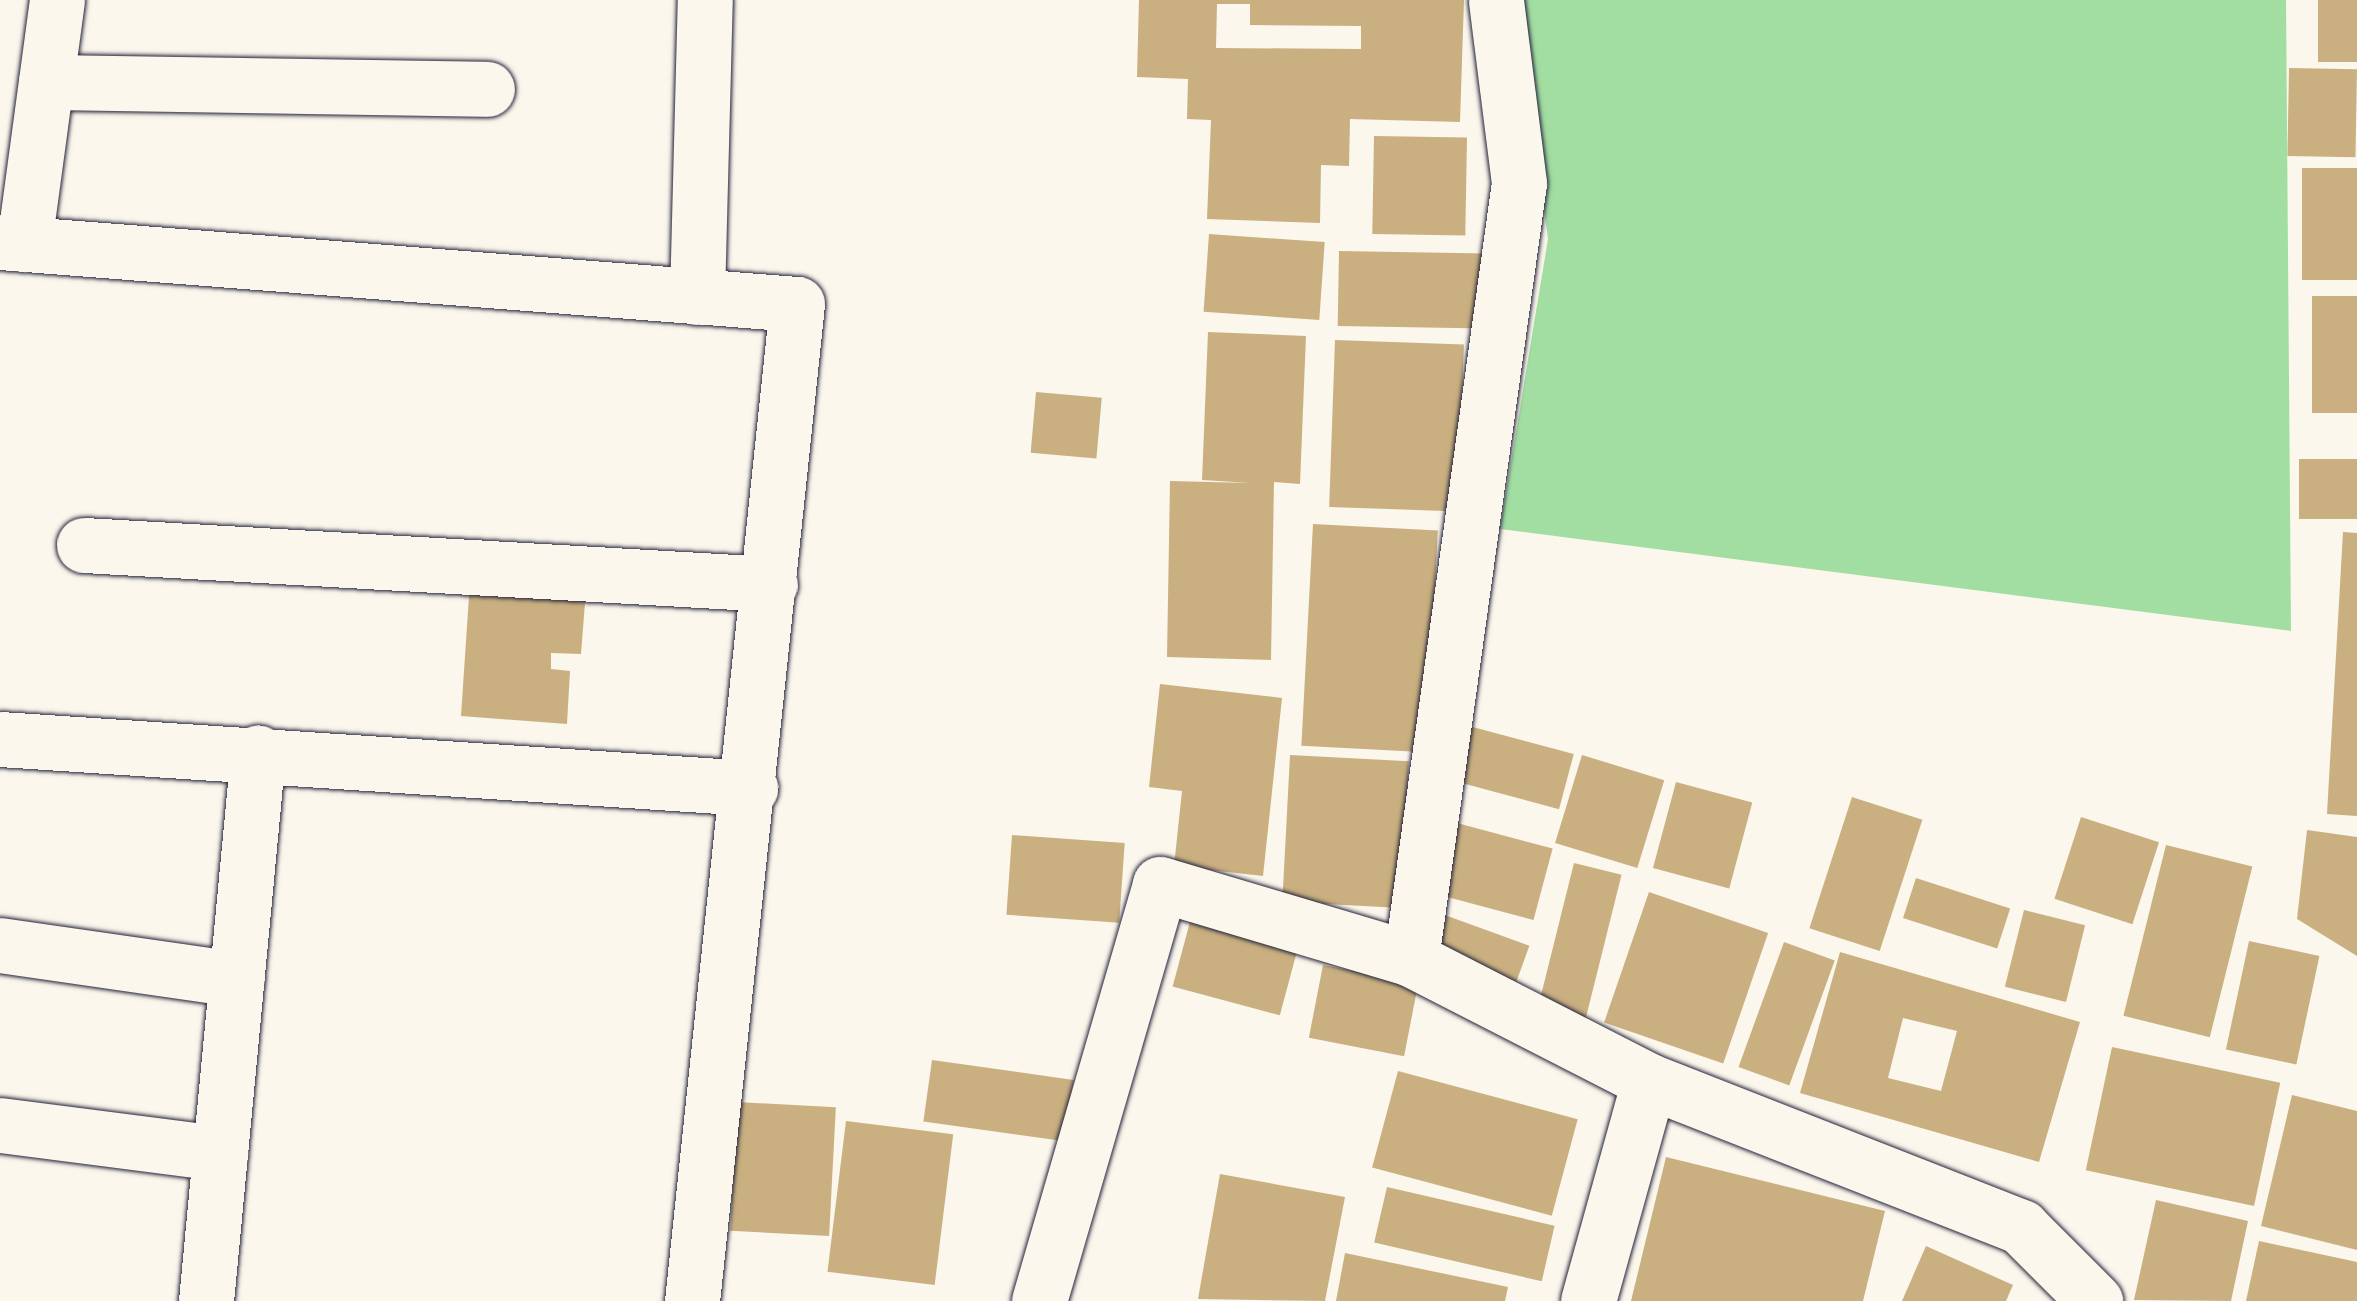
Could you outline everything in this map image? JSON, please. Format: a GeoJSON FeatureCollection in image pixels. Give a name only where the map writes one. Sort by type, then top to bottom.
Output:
{"type":"FeatureCollection","features":[{"type":"Feature","properties":{"kind":"street"},"geometry":{"type":"LineString","coordinates":[[57,0],[46,82],[12,243],[796,304],[750,788],[692,1301]]}},
{"type":"Feature","properties":{"kind":"street"},"geometry":{"type":"LineString","coordinates":[[698,296],[705,0]]}},
{"type":"Feature","properties":{"kind":"street"},"geometry":{"type":"LineString","coordinates":[[1411,959],[1519,183],[1496,0]]}},
{"type":"Feature","properties":{"kind":"street"},"geometry":{"type":"LineString","coordinates":[[46,82],[487,88]]}},
{"type":"Feature","properties":{"kind":"street"},"geometry":{"type":"LineString","coordinates":[[84,545],[770,584]]}},
{"type":"Feature","properties":{"kind":"street"},"geometry":{"type":"LineString","coordinates":[[0,739],[258,752],[750,788]]}},
{"type":"Feature","properties":{"kind":"street"},"geometry":{"type":"LineString","coordinates":[[206,1301],[258,752]]}},
{"type":"Feature","properties":{"kind":"street"},"geometry":{"type":"LineString","coordinates":[[1039,1301],[1160,884],[1411,959],[1649,1080],[2022,1227],[2094,1301]]}},
{"type":"Feature","properties":{"kind":"street"},"geometry":{"type":"LineString","coordinates":[[0,946],[237,979]]}},
{"type":"Feature","properties":{"kind":"street"},"geometry":{"type":"LineString","coordinates":[[1588,1301],[1649,1080]]}},
{"type":"Feature","properties":{"kind":"street"},"geometry":{"type":"LineString","coordinates":[[0,1125],[220,1154]]}},
{"type":"Feature","properties":{"kind":"green space"},"geometry":{"type":"Polygon","coordinates":[[[1516,0],[2286,0],[2291,631],[1500,529],[1548,239],[1516,0]]]}},
{"type":"Feature","properties":{"kind":"building"},"geometry":{"type":"Polygon","coordinates":[[[1139,0],[1464,0],[1460,122],[1350,119],[1349,166],[1321,165],[1320,223],[1207,219],[1211,120],[1187,119],[1188,79],[1137,77],[1139,0]],[[1217,4],[1216,48],[1361,49],[1361,26],[1250,25],[1250,4],[1217,4]]]}},
{"type":"Feature","properties":{"kind":"building"},"geometry":{"type":"Polygon","coordinates":[[[2318,0],[2357,0],[2357,62],[2318,62],[2318,0]]]}},
{"type":"Feature","properties":{"kind":"building"},"geometry":{"type":"Polygon","coordinates":[[[2289,68],[2357,69],[2355,157],[2287,156],[2289,68]]]}},
{"type":"Feature","properties":{"kind":"building"},"geometry":{"type":"Polygon","coordinates":[[[1374,136],[1467,138],[1465,236],[1372,234],[1374,136]]]}},
{"type":"Feature","properties":{"kind":"building"},"geometry":{"type":"Polygon","coordinates":[[[2302,168],[2357,168],[2357,280],[2302,280],[2302,168]]]}},
{"type":"Feature","properties":{"kind":"building"},"geometry":{"type":"Polygon","coordinates":[[[1209,234],[1325,242],[1319,320],[1204,312],[1209,234]]]}},
{"type":"Feature","properties":{"kind":"building"},"geometry":{"type":"Polygon","coordinates":[[[1339,251],[1486,254],[1485,329],[1338,326],[1339,251]]]}},
{"type":"Feature","properties":{"kind":"building"},"geometry":{"type":"Polygon","coordinates":[[[2312,296],[2357,296],[2357,413],[2312,413],[2312,296]]]}},
{"type":"Feature","properties":{"kind":"building"},"geometry":{"type":"Polygon","coordinates":[[[1208,332],[1306,336],[1300,484],[1274,482],[1271,660],[1167,657],[1170,481],[1250,483],[1202,480],[1208,332]]]}},
{"type":"Feature","properties":{"kind":"building"},"geometry":{"type":"Polygon","coordinates":[[[1335,340],[1464,345],[1458,511],[1329,507],[1335,340]]]}},
{"type":"Feature","properties":{"kind":"building"},"geometry":{"type":"Polygon","coordinates":[[[1036,392],[1102,398],[1096,459],[1031,453],[1036,392]]]}},
{"type":"Feature","properties":{"kind":"building"},"geometry":{"type":"Polygon","coordinates":[[[2299,459],[2357,459],[2357,519],[2299,519],[2299,459]]]}},
{"type":"Feature","properties":{"kind":"building"},"geometry":{"type":"Polygon","coordinates":[[[1313,524],[1438,531],[1426,752],[1301,746],[1313,524]]]}},
{"type":"Feature","properties":{"kind":"building"},"geometry":{"type":"Polygon","coordinates":[[[2343,532],[2357,533],[2357,816],[2327,814],[2343,532]]]}},
{"type":"Feature","properties":{"kind":"building"},"geometry":{"type":"Polygon","coordinates":[[[470,581],[586,590],[581,654],[551,653],[551,669],[570,671],[567,724],[461,716],[470,581]]]}},
{"type":"Feature","properties":{"kind":"building"},"geometry":{"type":"Polygon","coordinates":[[[1160,684],[1282,698],[1263,876],[1174,866],[1182,791],[1149,787],[1160,684]]]}},
{"type":"Feature","properties":{"kind":"building"},"geometry":{"type":"Polygon","coordinates":[[[1454,722],[1574,754],[1559,809],[1439,777],[1454,722]]]}},
{"type":"Feature","properties":{"kind":"building"},"geometry":{"type":"Polygon","coordinates":[[[1290,755],[1409,761],[1401,908],[1282,902],[1290,755]]]}},
{"type":"Feature","properties":{"kind":"building"},"geometry":{"type":"Polygon","coordinates":[[[1582,755],[1664,780],[1637,868],[1555,843],[1582,755]]]}},
{"type":"Feature","properties":{"kind":"building"},"geometry":{"type":"Polygon","coordinates":[[[1676,782],[1752,802],[1729,888],[1653,868],[1676,782]]]}},
{"type":"Feature","properties":{"kind":"building"},"geometry":{"type":"Polygon","coordinates":[[[1852,797],[1922,820],[1880,951],[1809,928],[1852,797]]]}},
{"type":"Feature","properties":{"kind":"building"},"geometry":{"type":"Polygon","coordinates":[[[2081,817],[2159,842],[2132,924],[2054,899],[2081,817]]]}},
{"type":"Feature","properties":{"kind":"building"},"geometry":{"type":"Polygon","coordinates":[[[1457,823],[1553,849],[1533,920],[1438,894],[1457,823]]]}},
{"type":"Feature","properties":{"kind":"building"},"geometry":{"type":"Polygon","coordinates":[[[2307,830],[2357,837],[2357,956],[2297,919],[2307,830]]]}},
{"type":"Feature","properties":{"kind":"building"},"geometry":{"type":"Polygon","coordinates":[[[1012,835],[1125,843],[1119,923],[1006,915],[1012,835]]]}},
{"type":"Feature","properties":{"kind":"building"},"geometry":{"type":"Polygon","coordinates":[[[2166,845],[2252,867],[2210,1037],[2123,1016],[2166,845]]]}},
{"type":"Feature","properties":{"kind":"building"},"geometry":{"type":"Polygon","coordinates":[[[1574,863],[1622,875],[1585,1019],[1538,1008],[1574,863]]]}},
{"type":"Feature","properties":{"kind":"building"},"geometry":{"type":"Polygon","coordinates":[[[1916,878],[2010,909],[1997,949],[1903,918],[1916,878]]]}},
{"type":"Feature","properties":{"kind":"building"},"geometry":{"type":"Polygon","coordinates":[[[1649,892],[1768,933],[1723,1064],[1604,1022],[1649,892]]]}},
{"type":"Feature","properties":{"kind":"building"},"geometry":{"type":"Polygon","coordinates":[[[2024,910],[2085,925],[2066,1002],[2005,987],[2024,910]]]}},
{"type":"Feature","properties":{"kind":"building"},"geometry":{"type":"Polygon","coordinates":[[[1442,914],[1529,946],[1516,982],[1429,950],[1442,914]]]}},
{"type":"Feature","properties":{"kind":"building"},"geometry":{"type":"Polygon","coordinates":[[[1191,918],[1298,947],[1280,1015],[1173,987],[1191,918]]]}},
{"type":"Feature","properties":{"kind":"building"},"geometry":{"type":"Polygon","coordinates":[[[2249,941],[2319,956],[2296,1065],[2226,1050],[2249,941]]]}},
{"type":"Feature","properties":{"kind":"building"},"geometry":{"type":"Polygon","coordinates":[[[1784,942],[1835,960],[1789,1085],[1739,1067],[1784,942]]]}},
{"type":"Feature","properties":{"kind":"building"},"geometry":{"type":"Polygon","coordinates":[[[1840,952],[2080,1022],[2039,1162],[1800,1093],[1840,952]],[[1903,1018],[1888,1078],[1941,1091],[1957,1031],[1903,1018]]]}},
{"type":"Feature","properties":{"kind":"building"},"geometry":{"type":"Polygon","coordinates":[[[1323,965],[1418,984],[1404,1056],[1309,1038],[1323,965]]]}},
{"type":"Feature","properties":{"kind":"building"},"geometry":{"type":"Polygon","coordinates":[[[2112,1047],[2280,1083],[2254,1206],[2086,1170],[2112,1047]]]}},
{"type":"Feature","properties":{"kind":"building"},"geometry":{"type":"Polygon","coordinates":[[[932,1060],[1074,1080],[1065,1141],[923,1121],[932,1060]]]}},
{"type":"Feature","properties":{"kind":"building"},"geometry":{"type":"Polygon","coordinates":[[[1398,1071],[1578,1119],[1552,1216],[1372,1168],[1398,1071]]]}},
{"type":"Feature","properties":{"kind":"building"},"geometry":{"type":"Polygon","coordinates":[[[2292,1095],[2357,1111],[2357,1250],[2261,1226],[2292,1095]]]}},
{"type":"Feature","properties":{"kind":"building"},"geometry":{"type":"Polygon","coordinates":[[[737,1102],[836,1107],[829,1236],[730,1231],[737,1102]]]}},
{"type":"Feature","properties":{"kind":"building"},"geometry":{"type":"Polygon","coordinates":[[[846,1121],[953,1134],[935,1285],[827,1272],[846,1121]]]}},
{"type":"Feature","properties":{"kind":"building"},"geometry":{"type":"Polygon","coordinates":[[[1666,1157],[1885,1211],[1863,1301],[1631,1301],[1666,1157]]]}},
{"type":"Feature","properties":{"kind":"building"},"geometry":{"type":"Polygon","coordinates":[[[1220,1174],[1345,1197],[1325,1301],[1198,1299],[1220,1174]]]}},
{"type":"Feature","properties":{"kind":"building"},"geometry":{"type":"Polygon","coordinates":[[[1387,1187],[1555,1226],[1542,1281],[1374,1243],[1387,1187]]]}},
{"type":"Feature","properties":{"kind":"building"},"geometry":{"type":"Polygon","coordinates":[[[2156,1200],[2248,1221],[2231,1301],[2134,1300],[2156,1200]]]}},
{"type":"Feature","properties":{"kind":"building"},"geometry":{"type":"Polygon","coordinates":[[[2259,1241],[2357,1262],[2357,1301],[2246,1301],[2259,1241]]]}},
{"type":"Feature","properties":{"kind":"building"},"geometry":{"type":"Polygon","coordinates":[[[1926,1246],[2013,1285],[2006,1301],[1902,1301],[1926,1246]]]}},
{"type":"Feature","properties":{"kind":"building"},"geometry":{"type":"Polygon","coordinates":[[[1345,1253],[1508,1287],[1505,1301],[1336,1301],[1345,1253]]]}}]}
